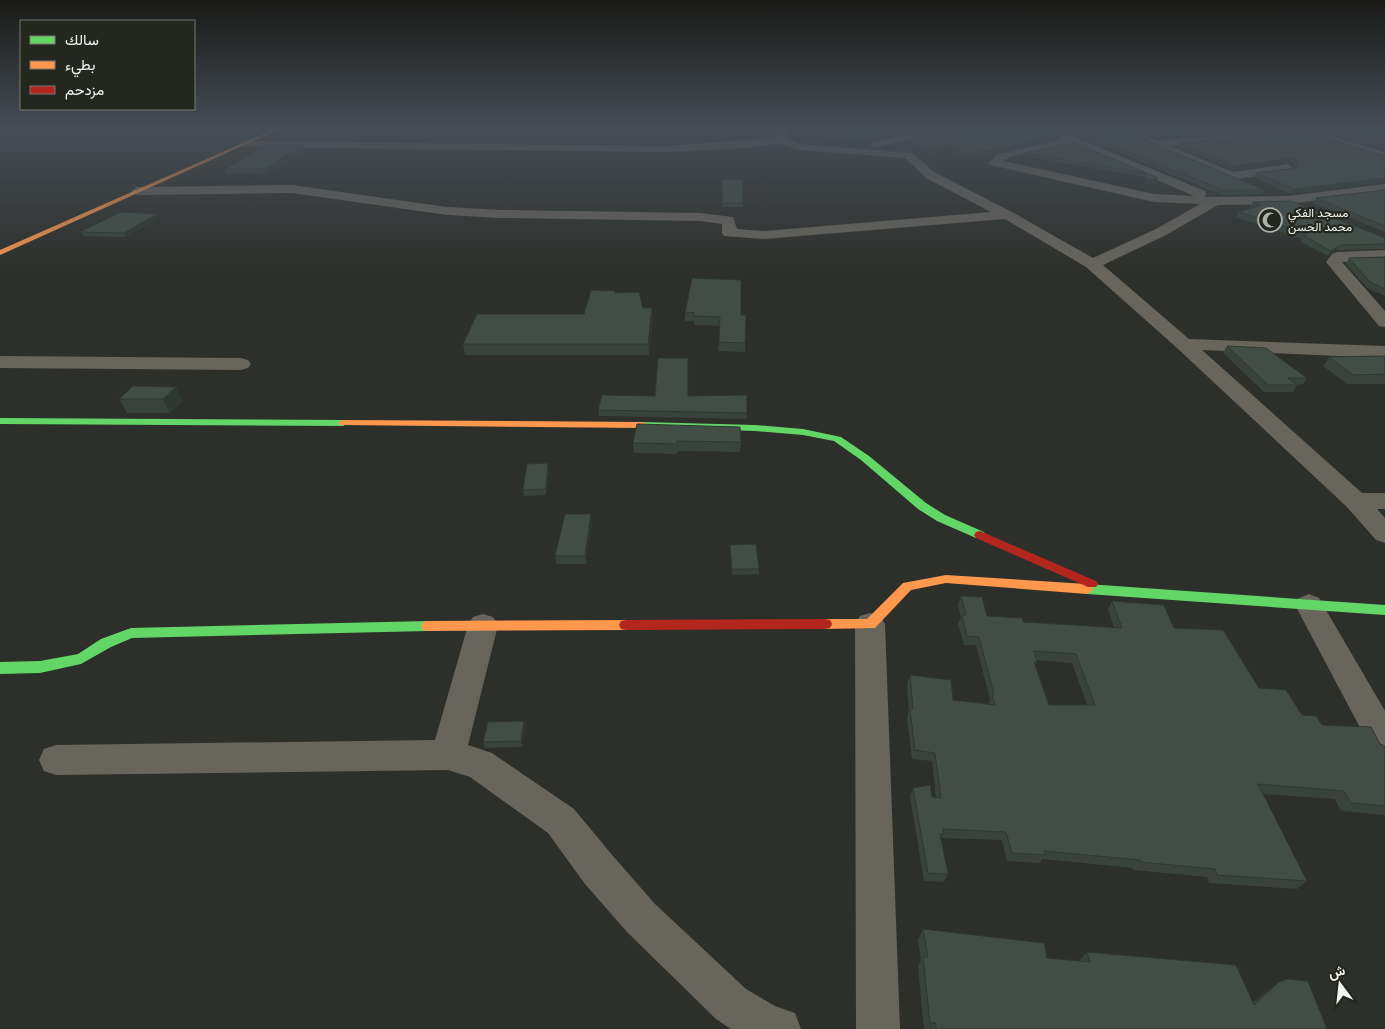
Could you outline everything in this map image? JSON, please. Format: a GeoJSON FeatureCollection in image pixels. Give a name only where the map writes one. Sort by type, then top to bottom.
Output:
{"type":"FeatureCollection","features":[{"type":"Feature","properties":{"kind":"street"},"geometry":{"type":"LineString","coordinates":[[0,253],[169,177]]}},
{"type":"Feature","properties":{"kind":"street"},"geometry":{"type":"LineString","coordinates":[[935,177],[958,191],[1007,215],[1092,264],[1184,344],[1356,501],[1385,534]]}},
{"type":"Feature","properties":{"kind":"street"},"geometry":{"type":"LineString","coordinates":[[1059,177],[1154,198],[1215,201],[1288,200],[1385,188]]}},
{"type":"Feature","properties":{"kind":"street"},"geometry":{"type":"LineString","coordinates":[[1160,177],[1215,201]]}},
{"type":"Feature","properties":{"kind":"street"},"geometry":{"type":"LineString","coordinates":[[1234,177],[1315,210]]}},
{"type":"Feature","properties":{"kind":"street"},"geometry":{"type":"LineString","coordinates":[[137,191],[292,189],[408,207],[456,211],[501,214],[700,217],[728,220],[730,226],[729,233],[757,235],[1007,215]]}},
{"type":"Feature","properties":{"kind":"street"},"geometry":{"type":"LineString","coordinates":[[1092,264],[1161,232],[1215,201]]}},
{"type":"Feature","properties":{"kind":"street"},"geometry":{"type":"LineString","coordinates":[[1385,255],[1337,257],[1334,262],[1385,322]]}},
{"type":"Feature","properties":{"kind":"street"},"geometry":{"type":"LineString","coordinates":[[1184,344],[1385,352]]}},
{"type":"Feature","properties":{"kind":"street"},"geometry":{"type":"LineString","coordinates":[[0,362],[240,364]]}},
{"type":"Feature","properties":{"kind":"street"},"geometry":{"type":"LineString","coordinates":[[0,421],[671,426],[755,428],[803,432],[837,439],[866,458],[922,506],[941,518],[1066,571],[1103,590]]}},
{"type":"Feature","properties":{"kind":"street"},"geometry":{"type":"LineString","coordinates":[[1356,501],[1385,500]]}},
{"type":"Feature","properties":{"kind":"street"},"geometry":{"type":"LineString","coordinates":[[878,1029],[870,624],[907,586],[946,579],[1385,610]]}},
{"type":"Feature","properties":{"kind":"street"},"geometry":{"type":"LineString","coordinates":[[1309,605],[1385,742]]}},
{"type":"Feature","properties":{"kind":"street"},"geometry":{"type":"LineString","coordinates":[[0,668],[40,667],[81,659],[106,643],[131,633],[483,625],[870,624]]}},
{"type":"Feature","properties":{"kind":"street"},"geometry":{"type":"LineString","coordinates":[[448,756],[483,625]]}},
{"type":"Feature","properties":{"kind":"street"},"geometry":{"type":"LineString","coordinates":[[56,760],[448,756],[480,764],[561,821],[599,870],[641,918],[731,1004],[767,1026],[779,1029]]}},
{"type":"Feature","properties":{"kind":"building"},"geometry":{"type":"Polygon","coordinates":[[[1146,177],[1158,178],[1146,180],[1146,177]]]}},
{"type":"Feature","properties":{"kind":"building"},"geometry":{"type":"Polygon","coordinates":[[[1191,177],[1233,177],[1264,190],[1224,190],[1191,177]]]}},
{"type":"Feature","properties":{"kind":"building"},"geometry":{"type":"Polygon","coordinates":[[[1266,177],[1385,177],[1385,178],[1294,189],[1266,177]]]}},
{"type":"Feature","properties":{"kind":"building"},"geometry":{"type":"Polygon","coordinates":[[[722,179],[743,180],[743,203],[723,203],[722,179]]]}},
{"type":"Feature","properties":{"kind":"building"},"geometry":{"type":"Polygon","coordinates":[[[1385,190],[1385,226],[1316,198],[1385,190]]]}},
{"type":"Feature","properties":{"kind":"building"},"geometry":{"type":"Polygon","coordinates":[[[1291,201],[1385,238],[1385,244],[1340,245],[1331,251],[1304,236],[1307,234],[1239,212],[1260,205],[1253,202],[1291,201]]]}},
{"type":"Feature","properties":{"kind":"building"},"geometry":{"type":"Polygon","coordinates":[[[121,212],[157,214],[124,233],[80,232],[121,212]]]}},
{"type":"Feature","properties":{"kind":"building"},"geometry":{"type":"Polygon","coordinates":[[[1385,257],[1385,289],[1370,282],[1349,258],[1385,257]]]}},
{"type":"Feature","properties":{"kind":"building"},"geometry":{"type":"Polygon","coordinates":[[[692,278],[741,280],[741,315],[746,315],[745,343],[719,342],[720,317],[694,316],[694,312],[685,313],[692,278]]]}},
{"type":"Feature","properties":{"kind":"building"},"geometry":{"type":"Polygon","coordinates":[[[591,290],[615,291],[615,293],[639,292],[643,308],[652,308],[648,344],[463,344],[477,314],[584,314],[591,290]]]}},
{"type":"Feature","properties":{"kind":"building"},"geometry":{"type":"Polygon","coordinates":[[[1227,346],[1266,348],[1307,378],[1288,378],[1297,385],[1268,385],[1227,346]]]}},
{"type":"Feature","properties":{"kind":"building"},"geometry":{"type":"Polygon","coordinates":[[[1385,356],[1385,374],[1353,375],[1329,357],[1385,356]]]}},
{"type":"Feature","properties":{"kind":"building"},"geometry":{"type":"Polygon","coordinates":[[[658,358],[688,358],[688,396],[747,395],[747,413],[598,410],[602,395],[655,396],[658,358]]]}},
{"type":"Feature","properties":{"kind":"building"},"geometry":{"type":"Polygon","coordinates":[[[133,386],[176,387],[163,399],[119,399],[133,386]]]}},
{"type":"Feature","properties":{"kind":"building"},"geometry":{"type":"Polygon","coordinates":[[[637,424],[740,427],[741,442],[677,441],[677,444],[633,443],[637,424]]]}},
{"type":"Feature","properties":{"kind":"building"},"geometry":{"type":"Polygon","coordinates":[[[548,463],[546,489],[523,490],[527,464],[548,463]]]}},
{"type":"Feature","properties":{"kind":"building"},"geometry":{"type":"Polygon","coordinates":[[[565,514],[591,514],[585,556],[555,556],[565,514]]]}},
{"type":"Feature","properties":{"kind":"building"},"geometry":{"type":"Polygon","coordinates":[[[756,544],[759,569],[732,569],[730,545],[756,544]]]}},
{"type":"Feature","properties":{"kind":"building"},"geometry":{"type":"Polygon","coordinates":[[[961,596],[982,597],[987,616],[1022,618],[1023,622],[1122,628],[1112,601],[1164,605],[1174,628],[1223,630],[1259,688],[1286,690],[1302,715],[1316,716],[1322,725],[1371,727],[1380,744],[1385,746],[1385,806],[1351,803],[1344,791],[1258,784],[1307,881],[1217,875],[1215,869],[1140,862],[1140,860],[1044,851],[1045,855],[1012,853],[1006,832],[943,829],[944,834],[940,834],[948,874],[928,873],[913,788],[930,785],[932,797],[941,798],[935,753],[915,750],[910,709],[913,709],[910,675],[951,680],[953,700],[995,705],[992,694],[994,694],[979,637],[967,636],[962,615],[966,615],[961,596]],[[1034,651],[1037,662],[1034,662],[1049,705],[1095,705],[1076,654],[1034,651]]]}},
{"type":"Feature","properties":{"kind":"building"},"geometry":{"type":"Polygon","coordinates":[[[524,721],[521,741],[483,742],[488,722],[524,721]]]}},
{"type":"Feature","properties":{"kind":"building"},"geometry":{"type":"Polygon","coordinates":[[[923,929],[1044,943],[1047,958],[1090,962],[1087,952],[1236,965],[1254,1005],[1279,982],[1287,979],[1308,981],[1327,1029],[936,1029],[936,1023],[930,1023],[923,957],[928,957],[923,929]]]}},
{"type":"Feature","properties":{"kind":"traffic: fast"},"geometry":{"type":"LineString","coordinates":[[0,421],[343,423]]}},
{"type":"Feature","properties":{"kind":"traffic: fast"},"geometry":{"type":"LineString","coordinates":[[643,425],[755,428],[803,432],[837,439],[865,458],[922,506],[941,518],[980,535]]}},
{"type":"Feature","properties":{"kind":"traffic: fast"},"geometry":{"type":"LineString","coordinates":[[1087,589],[1385,610]]}},
{"type":"Feature","properties":{"kind":"traffic: fast"},"geometry":{"type":"LineString","coordinates":[[0,668],[40,667],[81,659],[106,643],[131,633],[428,626]]}},
{"type":"Feature","properties":{"kind":"traffic: slow"},"geometry":{"type":"LineString","coordinates":[[0,253],[170,177]]}},
{"type":"Feature","properties":{"kind":"traffic: slow"},"geometry":{"type":"LineString","coordinates":[[343,423],[643,425]]}},
{"type":"Feature","properties":{"kind":"traffic: slow"},"geometry":{"type":"LineString","coordinates":[[825,624],[870,624],[907,586],[946,579],[1087,589]]}},
{"type":"Feature","properties":{"kind":"traffic: slow"},"geometry":{"type":"LineString","coordinates":[[428,626],[626,625]]}},
{"type":"Feature","properties":{"kind":"traffic: jam"},"geometry":{"type":"LineString","coordinates":[[980,535],[1092,584]]}},
{"type":"Feature","properties":{"kind":"traffic: jam"},"geometry":{"type":"LineString","coordinates":[[626,625],[825,624]]}},
{"type":"Feature","properties":{"kind":"place","name":"مسجد الفكي محمد الحسن"},"geometry":{"type":"Point","coordinates":[1270,220]}}]}
